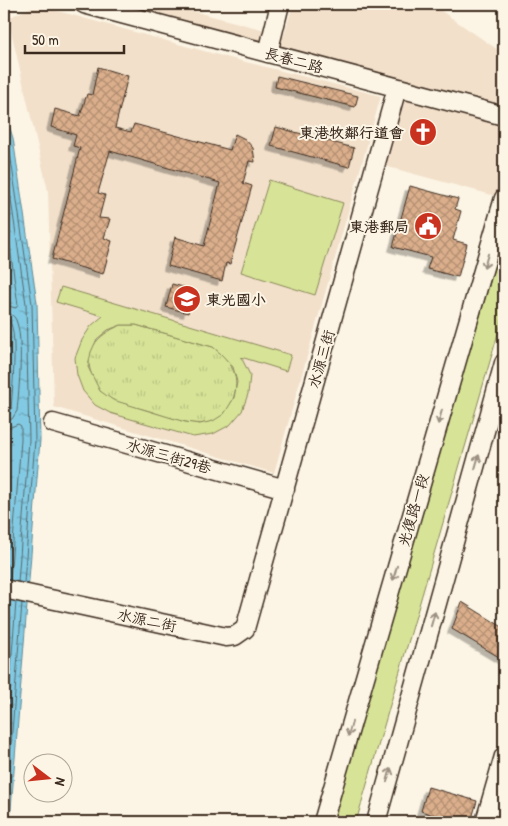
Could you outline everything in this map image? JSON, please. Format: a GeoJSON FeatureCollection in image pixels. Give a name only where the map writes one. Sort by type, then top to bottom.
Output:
{"type":"FeatureCollection","features":[{"type":"Feature","properties":{"kind":"street","name":"長春二路"},"geometry":{"type":"LineString","coordinates":[[84,4],[504,116]]}},
{"type":"Feature","properties":{"kind":"street"},"geometry":{"type":"LineString","coordinates":[[268,53],[280,4]]}},
{"type":"Feature","properties":{"kind":"street","name":"水源三街"},"geometry":{"type":"LineString","coordinates":[[245,629],[397,88]]}},
{"type":"Feature","properties":{"kind":"street","name":"光復路一段"},"geometry":{"type":"LineString","coordinates":[[323,822],[504,198]]}},
{"type":"Feature","properties":{"kind":"street"},"geometry":{"type":"LineString","coordinates":[[376,822],[504,364]]}},
{"type":"Feature","properties":{"kind":"street","name":"水源三街29巷"},"geometry":{"type":"LineString","coordinates":[[53,423],[285,489]]}},
{"type":"Feature","properties":{"kind":"street","name":"水源二街"},"geometry":{"type":"LineString","coordinates":[[4,589],[226,637],[235,636],[245,629]]}},
{"type":"Feature","properties":{"kind":"street"},"geometry":{"type":"LineString","coordinates":[[485,822],[504,756]]}},
{"type":"Feature","properties":{"kind":"shaded area"},"geometry":{"type":"Polygon","coordinates":[[[54,4],[166,4],[284,35],[293,4],[383,4],[440,10],[504,54],[503,198],[366,161],[385,93],[54,4]]]}},
{"type":"Feature","properties":{"kind":"shaded area","name":"東光國小"},"geometry":{"type":"Polygon","coordinates":[[[36,5],[222,56],[381,96],[274,473],[54,407],[48,191],[8,18],[36,5]]]}},
{"type":"Feature","properties":{"kind":"green space"},"geometry":{"type":"Polygon","coordinates":[[[269,180],[343,203],[315,295],[241,272],[269,180]]]}},
{"type":"Feature","properties":{"kind":"green space"},"geometry":{"type":"Polygon","coordinates":[[[504,235],[504,313],[356,822],[329,822],[504,235]]]}},
{"type":"Feature","properties":{"kind":"green space"},"geometry":{"type":"Polygon","coordinates":[[[61,287],[291,355],[286,371],[241,357],[250,375],[248,394],[242,411],[230,425],[213,434],[193,437],[110,413],[95,405],[83,391],[77,375],[75,358],[82,340],[91,326],[103,316],[56,302],[61,287]],[[121,325],[108,330],[97,339],[91,352],[88,367],[100,391],[113,400],[185,422],[200,424],[213,421],[224,414],[234,398],[237,382],[233,367],[221,354],[213,347],[136,325],[121,325]]]}},
{"type":"Feature","properties":{"kind":"green space"},"geometry":{"type":"Polygon","coordinates":[[[121,325],[136,325],[213,347],[228,361],[234,372],[235,394],[228,409],[211,422],[189,423],[122,404],[105,395],[97,387],[93,378],[90,369],[90,352],[98,339],[121,325]]]}},
{"type":"Feature","properties":{"kind":"water"},"geometry":{"type":"Polygon","coordinates":[[[4,110],[13,138],[37,303],[40,440],[10,822],[4,822],[4,457],[9,341],[4,309],[4,110]]]}},
{"type":"Feature","properties":{"kind":"building"},"geometry":{"type":"Polygon","coordinates":[[[98,67],[128,76],[115,128],[131,132],[134,124],[230,150],[235,134],[245,139],[253,148],[255,162],[249,161],[243,183],[252,186],[230,264],[226,263],[222,281],[168,266],[175,237],[204,246],[220,183],[110,151],[98,193],[105,195],[99,218],[110,219],[104,238],[112,241],[103,274],[52,259],[80,148],[73,146],[76,135],[51,127],[55,109],[80,116],[87,94],[92,95],[98,67]]]}},
{"type":"Feature","properties":{"kind":"building"},"geometry":{"type":"Polygon","coordinates":[[[277,76],[358,96],[355,107],[275,87],[277,76]]]}},
{"type":"Feature","properties":{"kind":"building"},"geometry":{"type":"Polygon","coordinates":[[[276,127],[354,148],[349,167],[271,146],[276,127]]]}},
{"type":"Feature","properties":{"kind":"building","name":"東港郵局"},"geometry":{"type":"Polygon","coordinates":[[[410,186],[458,199],[455,209],[461,211],[453,240],[467,244],[458,277],[427,269],[431,257],[393,247],[410,186]]]}},
{"type":"Feature","properties":{"kind":"building"},"geometry":{"type":"Polygon","coordinates":[[[172,284],[194,290],[188,313],[166,307],[172,284]]]}},
{"type":"Feature","properties":{"kind":"building"},"geometry":{"type":"Polygon","coordinates":[[[462,602],[504,628],[504,660],[452,629],[462,602]]]}},
{"type":"Feature","properties":{"kind":"building"},"geometry":{"type":"Polygon","coordinates":[[[428,787],[477,801],[471,822],[442,822],[443,818],[421,811],[428,787]]]}},
{"type":"Feature","properties":{"kind":"place","name":"東港牧鄰行道會"},"geometry":{"type":"Point","coordinates":[423,132]}},
{"type":"Feature","properties":{"kind":"place","name":"東港郵局"},"geometry":{"type":"Point","coordinates":[428,226]}},
{"type":"Feature","properties":{"kind":"place","name":"東光國小"},"geometry":{"type":"Point","coordinates":[187,299]}}]}
